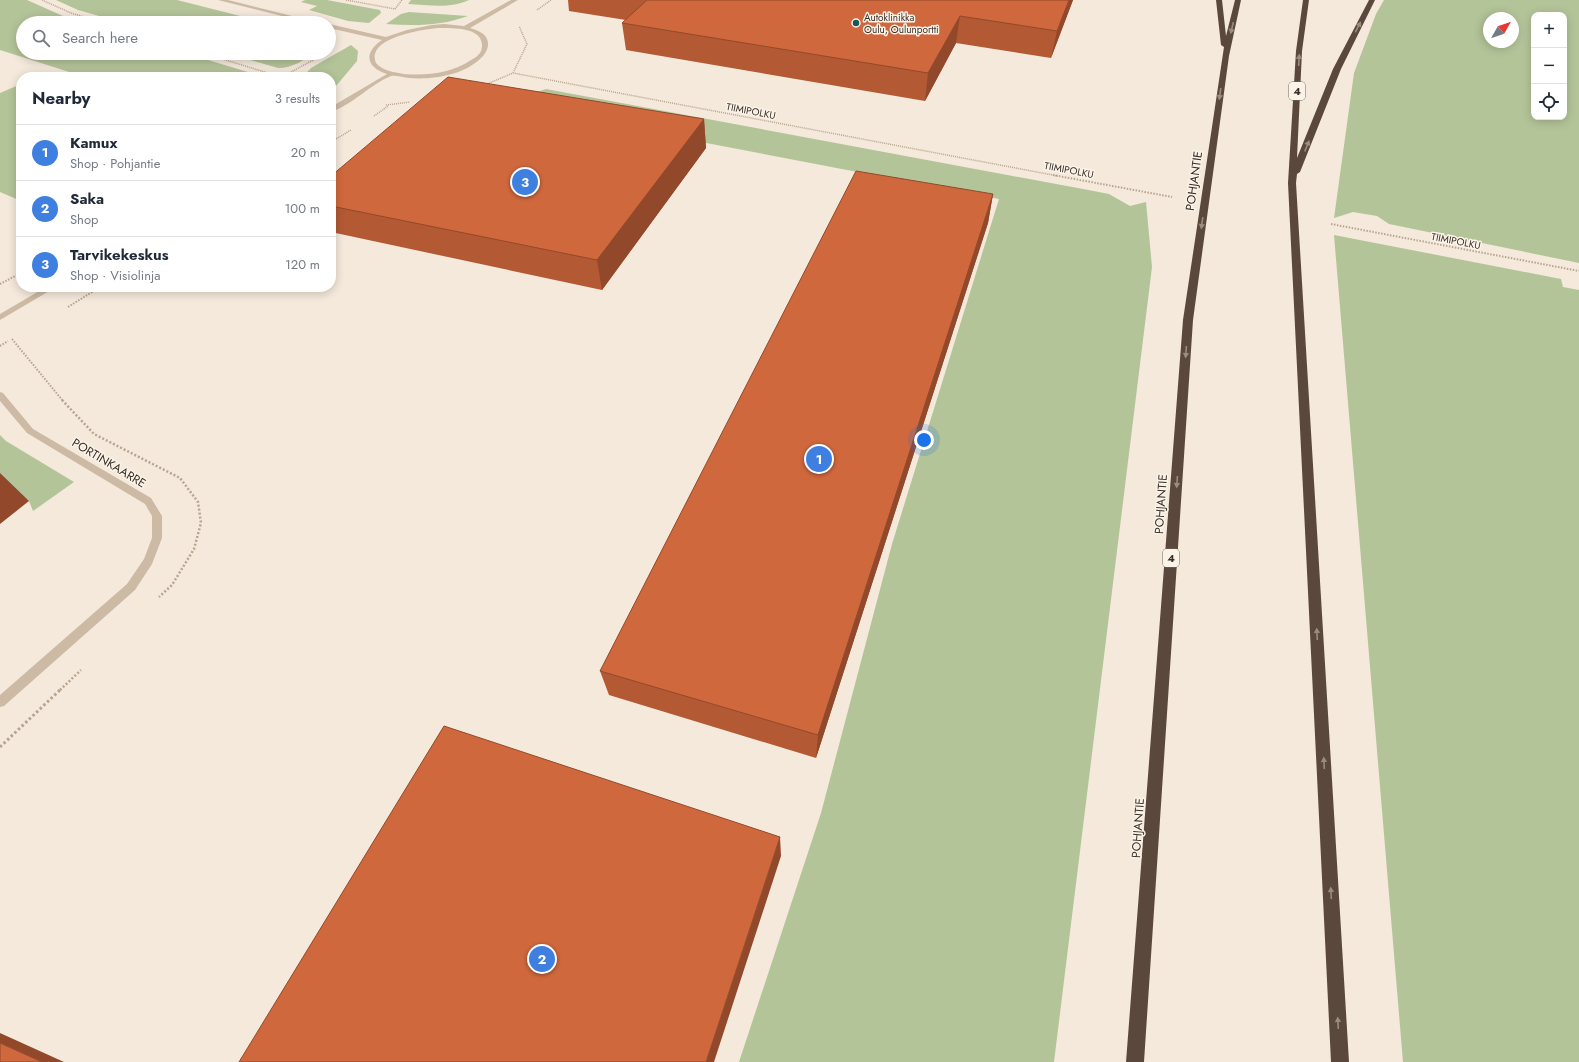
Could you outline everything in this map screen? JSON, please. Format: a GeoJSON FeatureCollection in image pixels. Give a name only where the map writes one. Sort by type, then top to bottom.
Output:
{"type":"FeatureCollection","features":[{"type":"Feature","properties":{"kind":"highway"},"geometry":{"type":"LineString","coordinates":[[1219,0],[1225,56]]}},
{"type":"Feature","properties":{"kind":"highway","name":"POHJANTIE"},"geometry":{"type":"LineString","coordinates":[[1135,1062],[1188,320],[1225,56],[1238,0]]}},
{"type":"Feature","properties":{"kind":"highway","name":"4"},"geometry":{"type":"LineString","coordinates":[[1306,0],[1299,51],[1292,183],[1340,1062]]}},
{"type":"Feature","properties":{"kind":"highway"},"geometry":{"type":"LineString","coordinates":[[1292,183],[1337,69],[1372,0]]}},
{"type":"Feature","properties":{"kind":"street"},"geometry":{"type":"LineString","coordinates":[[221,0],[288,16]]}},
{"type":"Feature","properties":{"kind":"street"},"geometry":{"type":"LineString","coordinates":[[465,28],[515,0]]}},
{"type":"Feature","properties":{"kind":"street"},"geometry":{"type":"LineString","coordinates":[[446,26],[465,28],[482,36],[486,42],[482,55],[463,67],[435,75],[419,76],[391,74],[374,65],[372,58],[375,48],[387,39],[411,30],[425,27],[446,26]]}},
{"type":"Feature","properties":{"kind":"street"},"geometry":{"type":"LineString","coordinates":[[336,28],[387,39]]}},
{"type":"Feature","properties":{"kind":"street"},"geometry":{"type":"LineString","coordinates":[[336,107],[391,74]]}},
{"type":"Feature","properties":{"kind":"street"},"geometry":{"type":"LineString","coordinates":[[0,317],[43,292]]}},
{"type":"Feature","properties":{"kind":"street","name":"PORTINKAARRE"},"geometry":{"type":"LineString","coordinates":[[0,395],[30,431],[148,501],[157,516],[157,538],[148,561],[131,587],[0,702]]}},
{"type":"Feature","properties":{"kind":"path"},"geometry":{"type":"LineString","coordinates":[[42,0],[81,16]]}},
{"type":"Feature","properties":{"kind":"path"},"geometry":{"type":"LineString","coordinates":[[394,9],[402,0]]}},
{"type":"Feature","properties":{"kind":"path"},"geometry":{"type":"LineString","coordinates":[[226,60],[266,72]]}},
{"type":"Feature","properties":{"kind":"path"},"geometry":{"type":"LineString","coordinates":[[291,72],[313,60]]}},
{"type":"Feature","properties":{"kind":"path","name":"TIIMIPOLKU"},"geometry":{"type":"LineString","coordinates":[[480,86],[513,73],[1172,197]]}},
{"type":"Feature","properties":{"kind":"path"},"geometry":{"type":"LineString","coordinates":[[351,97],[389,106],[412,102]]}},
{"type":"Feature","properties":{"kind":"path","name":"TIIMIPOLKU"},"geometry":{"type":"LineString","coordinates":[[1331,224],[1579,271]]}},
{"type":"Feature","properties":{"kind":"path"},"geometry":{"type":"LineString","coordinates":[[0,284],[16,275]]}},
{"type":"Feature","properties":{"kind":"path"},"geometry":{"type":"LineString","coordinates":[[12,339],[61,398],[94,434],[180,478],[198,502],[201,523],[194,549],[172,585],[155,601]]}},
{"type":"Feature","properties":{"kind":"path"},"geometry":{"type":"LineString","coordinates":[[0,747],[86,666]]}},
{"type":"Feature","properties":{"kind":"green space"},"geometry":{"type":"Polygon","coordinates":[[[0,0],[27,0],[63,16],[16,16],[16,55],[0,50],[0,0]]]}},
{"type":"Feature","properties":{"kind":"green space"},"geometry":{"type":"Polygon","coordinates":[[[56,0],[177,0],[240,16],[99,16],[78,10],[56,0]]]}},
{"type":"Feature","properties":{"kind":"green space"},"geometry":{"type":"Polygon","coordinates":[[[305,0],[327,0],[380,10],[381,13],[369,23],[348,21],[336,18],[336,16],[330,16],[309,10],[317,6],[301,2],[305,0]]]}},
{"type":"Feature","properties":{"kind":"green space"},"geometry":{"type":"Polygon","coordinates":[[[411,0],[469,0],[454,5],[439,6],[408,4],[411,0]]]}},
{"type":"Feature","properties":{"kind":"green space"},"geometry":{"type":"Polygon","coordinates":[[[1384,0],[1579,0],[1579,263],[1389,224],[1377,216],[1353,212],[1334,218],[1354,73],[1376,14],[1384,0]]]}},
{"type":"Feature","properties":{"kind":"green space"},"geometry":{"type":"Polygon","coordinates":[[[409,12],[468,16],[448,22],[428,24],[386,24],[401,14],[409,12]]]}},
{"type":"Feature","properties":{"kind":"green space"},"geometry":{"type":"Polygon","coordinates":[[[351,45],[358,51],[357,61],[336,86],[336,72],[307,72],[325,60],[336,60],[336,54],[351,45]]]}},
{"type":"Feature","properties":{"kind":"green space"},"geometry":{"type":"Polygon","coordinates":[[[31,60],[208,60],[248,72],[69,72],[31,60]]]}},
{"type":"Feature","properties":{"kind":"green space"},"geometry":{"type":"Polygon","coordinates":[[[250,60],[304,60],[293,65],[278,68],[250,60]]]}},
{"type":"Feature","properties":{"kind":"green space"},"geometry":{"type":"Polygon","coordinates":[[[16,86],[16,199],[0,192],[0,93],[16,86]]]}},
{"type":"Feature","properties":{"kind":"green space"},"geometry":{"type":"Polygon","coordinates":[[[546,89],[1109,194],[1130,206],[1146,202],[1152,267],[1054,1062],[739,1062],[821,813],[892,544],[999,199],[502,104],[546,89]]]}},
{"type":"Feature","properties":{"kind":"green space"},"geometry":{"type":"Polygon","coordinates":[[[1334,235],[1561,279],[1563,287],[1579,290],[1579,1062],[1403,1062],[1334,235]]]}},
{"type":"Feature","properties":{"kind":"green space"},"geometry":{"type":"Polygon","coordinates":[[[0,435],[6,441],[74,482],[33,511],[29,501],[0,486],[0,435]]]}},
{"type":"Feature","properties":{"kind":"building"},"geometry":{"type":"Polygon","coordinates":[[[647,0],[1069,0],[1057,31],[960,16],[928,73],[622,23],[647,0]]]}},
{"type":"Feature","properties":{"kind":"building"},"geometry":{"type":"Polygon","coordinates":[[[448,77],[704,119],[597,260],[336,207],[336,172],[448,77]]]}},
{"type":"Feature","properties":{"kind":"building"},"geometry":{"type":"Polygon","coordinates":[[[856,171],[993,194],[818,735],[600,671],[856,171]]]}},
{"type":"Feature","properties":{"kind":"building"},"geometry":{"type":"Polygon","coordinates":[[[444,726],[780,837],[706,1062],[239,1062],[444,726]]]}},
{"type":"Feature","properties":{"kind":"building"},"geometry":{"type":"Polygon","coordinates":[[[0,1043],[42,1062],[0,1062],[0,1043]]]}},
{"type":"Feature","properties":{"kind":"place","name":"Autoklinikka Oulu, Oulunportti"},"geometry":{"type":"Point","coordinates":[856,23]}},
{"type":"Feature","properties":{"kind":"place","name":"Tarvikekeskus"},"geometry":{"type":"Point","coordinates":[525,182]}},
{"type":"Feature","properties":{"kind":"place","name":"Kamux"},"geometry":{"type":"Point","coordinates":[819,459]}},
{"type":"Feature","properties":{"kind":"place","name":"Saka"},"geometry":{"type":"Point","coordinates":[542,959]}}]}
